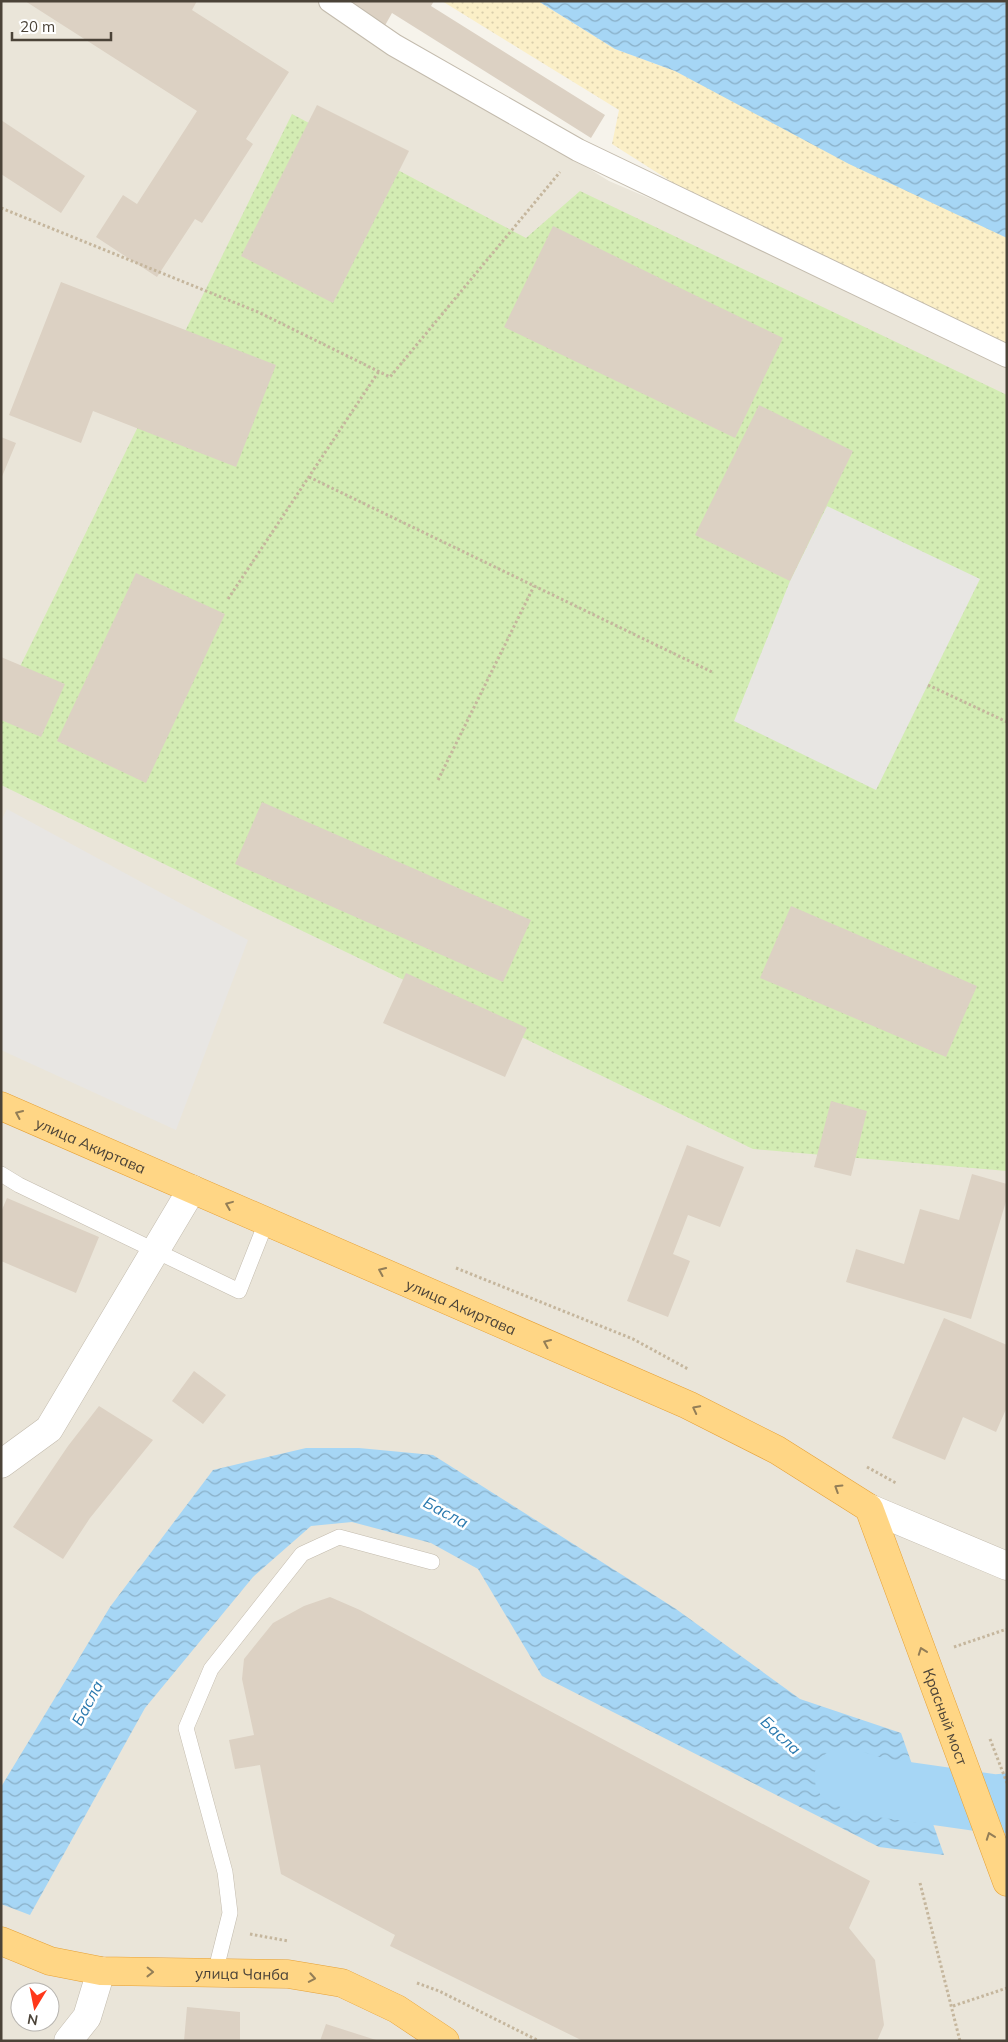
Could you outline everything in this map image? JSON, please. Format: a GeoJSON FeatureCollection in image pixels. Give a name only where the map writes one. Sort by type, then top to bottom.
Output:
{"type":"FeatureCollection","features":[{"type":"Feature","properties":{"kind":"highway","name":"улица Акиртава"},"geometry":{"type":"LineString","coordinates":[[1,1106],[267,1220],[688,1405],[777,1450],[869,1508]]}},
{"type":"Feature","properties":{"kind":"highway","name":"Красный мост"},"geometry":{"type":"LineString","coordinates":[[869,1508],[1007,1882]]}},
{"type":"Feature","properties":{"kind":"highway","name":"улица Чанба"},"geometry":{"type":"LineString","coordinates":[[1,1941],[50,1961],[101,1971],[288,1974],[342,1984],[396,2009],[445,2041]]}},
{"type":"Feature","properties":{"kind":"street"},"geometry":{"type":"LineString","coordinates":[[330,1],[394,45],[578,150],[1007,356]]}},
{"type":"Feature","properties":{"kind":"street"},"geometry":{"type":"LineString","coordinates":[[1,1464],[49,1429],[192,1189]]}},
{"type":"Feature","properties":{"kind":"street"},"geometry":{"type":"LineString","coordinates":[[869,1508],[1007,1566]]}},
{"type":"Feature","properties":{"kind":"street"},"geometry":{"type":"LineString","coordinates":[[68,2041],[88,2017],[101,1971]]}},
{"type":"Feature","properties":{"kind":"lane"},"geometry":{"type":"LineString","coordinates":[[1,1174],[18,1185],[239,1291],[267,1220]]}},
{"type":"Feature","properties":{"kind":"lane"},"geometry":{"type":"LineString","coordinates":[[215,1973],[230,1913],[226,1872],[186,1728],[211,1670],[302,1554],[339,1537],[432,1562]]}},
{"type":"Feature","properties":{"kind":"path"},"geometry":{"type":"LineString","coordinates":[[1,208],[258,312],[390,376],[578,150]]}},
{"type":"Feature","properties":{"kind":"path"},"geometry":{"type":"LineString","coordinates":[[228,599],[379,371]]}},
{"type":"Feature","properties":{"kind":"path"},"geometry":{"type":"LineString","coordinates":[[309,477],[712,672]]}},
{"type":"Feature","properties":{"kind":"path"},"geometry":{"type":"LineString","coordinates":[[438,780],[534,586]]}},
{"type":"Feature","properties":{"kind":"path"},"geometry":{"type":"LineString","coordinates":[[928,685],[1007,722]]}},
{"type":"Feature","properties":{"kind":"path"},"geometry":{"type":"LineString","coordinates":[[954,1647],[1007,1630]]}},
{"type":"Feature","properties":{"kind":"path"},"geometry":{"type":"LineString","coordinates":[[920,1883],[960,2041]]}},
{"type":"Feature","properties":{"kind":"path"},"geometry":{"type":"LineString","coordinates":[[952,2006],[1007,1988]]}},
{"type":"Feature","properties":{"kind":"shaded area"},"geometry":{"type":"Polygon","coordinates":[[[1,1],[317,1],[609,181],[1007,351],[1007,2041],[1,2041],[1,1]]]}},
{"type":"Feature","properties":{"kind":"shaded area"},"geometry":{"type":"Polygon","coordinates":[[[827,506],[980,579],[876,790],[734,721],[790,581],[827,506]]]}},
{"type":"Feature","properties":{"kind":"shaded area"},"geometry":{"type":"Polygon","coordinates":[[[7,809],[248,940],[176,1130],[1,1050],[1,945],[3,940],[1,938],[1,821],[7,809]]]}},
{"type":"Feature","properties":{"kind":"green space"},"geometry":{"type":"Polygon","coordinates":[[[292,114],[526,238],[580,191],[1007,395],[1007,1171],[753,1149],[1,785],[1,705],[292,114]]]}},
{"type":"Feature","properties":{"kind":"sand"},"geometry":{"type":"Polygon","coordinates":[[[442,1],[538,1],[615,49],[675,71],[1007,238],[1007,356],[746,229],[612,144],[619,110],[442,1]]]}},
{"type":"Feature","properties":{"kind":"water"},"geometry":{"type":"Polygon","coordinates":[[[538,1],[1007,1],[1007,238],[849,164],[675,71],[615,49],[538,1]]]}},
{"type":"Feature","properties":{"kind":"water"},"geometry":{"type":"Polygon","coordinates":[[[306,1448],[359,1448],[433,1455],[676,1609],[800,1699],[901,1733],[944,1855],[879,1847],[542,1676],[478,1569],[431,1543],[352,1522],[311,1526],[253,1577],[145,1708],[30,1915],[1,1904],[1,1787],[110,1607],[213,1470],[306,1448]]]}},
{"type":"Feature","properties":{"kind":"building"},"geometry":{"type":"Polygon","coordinates":[[[25,1],[197,1],[192,10],[289,72],[246,139],[253,144],[202,223],[195,219],[157,277],[96,237],[123,195],[137,204],[197,111],[25,1]]]}},
{"type":"Feature","properties":{"kind":"building"},"geometry":{"type":"Polygon","coordinates":[[[342,1],[434,1],[431,6],[605,115],[591,138],[392,13],[383,29],[342,1]]]}},
{"type":"Feature","properties":{"kind":"building"},"geometry":{"type":"Polygon","coordinates":[[[317,105],[409,151],[333,303],[241,256],[317,105]]]}},
{"type":"Feature","properties":{"kind":"building"},"geometry":{"type":"Polygon","coordinates":[[[1,120],[85,176],[61,213],[1,174],[1,120]]]}},
{"type":"Feature","properties":{"kind":"building"},"geometry":{"type":"Polygon","coordinates":[[[553,226],[783,338],[735,438],[504,327],[553,226]]]}},
{"type":"Feature","properties":{"kind":"building"},"geometry":{"type":"Polygon","coordinates":[[[61,282],[276,365],[236,467],[93,411],[81,443],[9,415],[61,282]]]}},
{"type":"Feature","properties":{"kind":"building"},"geometry":{"type":"Polygon","coordinates":[[[759,405],[853,451],[790,581],[695,535],[759,405]]]}},
{"type":"Feature","properties":{"kind":"building"},"geometry":{"type":"Polygon","coordinates":[[[1,437],[16,443],[1,479],[1,437]]]}},
{"type":"Feature","properties":{"kind":"building"},"geometry":{"type":"Polygon","coordinates":[[[136,573],[225,614],[146,783],[57,741],[136,573]]]}},
{"type":"Feature","properties":{"kind":"building"},"geometry":{"type":"Polygon","coordinates":[[[1,657],[65,684],[41,737],[1,720],[1,657]]]}},
{"type":"Feature","properties":{"kind":"building"},"geometry":{"type":"Polygon","coordinates":[[[262,802],[531,920],[503,982],[235,864],[262,802]]]}},
{"type":"Feature","properties":{"kind":"building"},"geometry":{"type":"Polygon","coordinates":[[[791,906],[977,986],[946,1057],[760,978],[791,906]]]}},
{"type":"Feature","properties":{"kind":"building"},"geometry":{"type":"Polygon","coordinates":[[[406,973],[527,1028],[505,1077],[383,1023],[406,973]]]}},
{"type":"Feature","properties":{"kind":"building"},"geometry":{"type":"Polygon","coordinates":[[[831,1101],[867,1111],[851,1176],[814,1167],[831,1101]]]}},
{"type":"Feature","properties":{"kind":"building"},"geometry":{"type":"Polygon","coordinates":[[[687,1145],[744,1167],[720,1227],[688,1215],[673,1254],[690,1261],[668,1317],[627,1301],[687,1145]]]}},
{"type":"Feature","properties":{"kind":"building"},"geometry":{"type":"Polygon","coordinates":[[[972,1174],[1007,1184],[1007,1198],[971,1319],[846,1282],[856,1249],[904,1264],[920,1209],[959,1220],[972,1174]]]}},
{"type":"Feature","properties":{"kind":"building"},"geometry":{"type":"Polygon","coordinates":[[[7,1198],[99,1237],[76,1293],[1,1261],[1,1212],[7,1198]]]}},
{"type":"Feature","properties":{"kind":"building"},"geometry":{"type":"Polygon","coordinates":[[[944,1318],[1007,1345],[1007,1407],[996,1432],[963,1417],[945,1460],[892,1438],[944,1318]]]}},
{"type":"Feature","properties":{"kind":"building"},"geometry":{"type":"Polygon","coordinates":[[[194,1371],[226,1395],[203,1424],[172,1401],[194,1371]]]}},
{"type":"Feature","properties":{"kind":"building"},"geometry":{"type":"Polygon","coordinates":[[[99,1406],[153,1440],[90,1518],[63,1559],[13,1527],[68,1446],[99,1406]]]}},
{"type":"Feature","properties":{"kind":"building"},"geometry":{"type":"Polygon","coordinates":[[[330,1597],[360,1610],[870,1881],[849,1928],[875,1960],[884,2025],[877,2041],[583,2041],[390,1946],[395,1935],[281,1874],[260,1765],[235,1769],[229,1740],[254,1735],[242,1679],[244,1659],[273,1623],[304,1606],[330,1597]]]}},
{"type":"Feature","properties":{"kind":"building"},"geometry":{"type":"Polygon","coordinates":[[[187,2007],[240,2012],[240,2041],[184,2041],[187,2007]]]}},
{"type":"Feature","properties":{"kind":"building"},"geometry":{"type":"Polygon","coordinates":[[[326,2024],[376,2040],[376,2041],[320,2041],[326,2024]]]}},
{"type":"Feature","properties":{"kind":"waterway","name":"Басла"},"geometry":{"type":"LineString","coordinates":[[844,1777],[876,1787],[995,1804],[1007,1803]]}}]}
